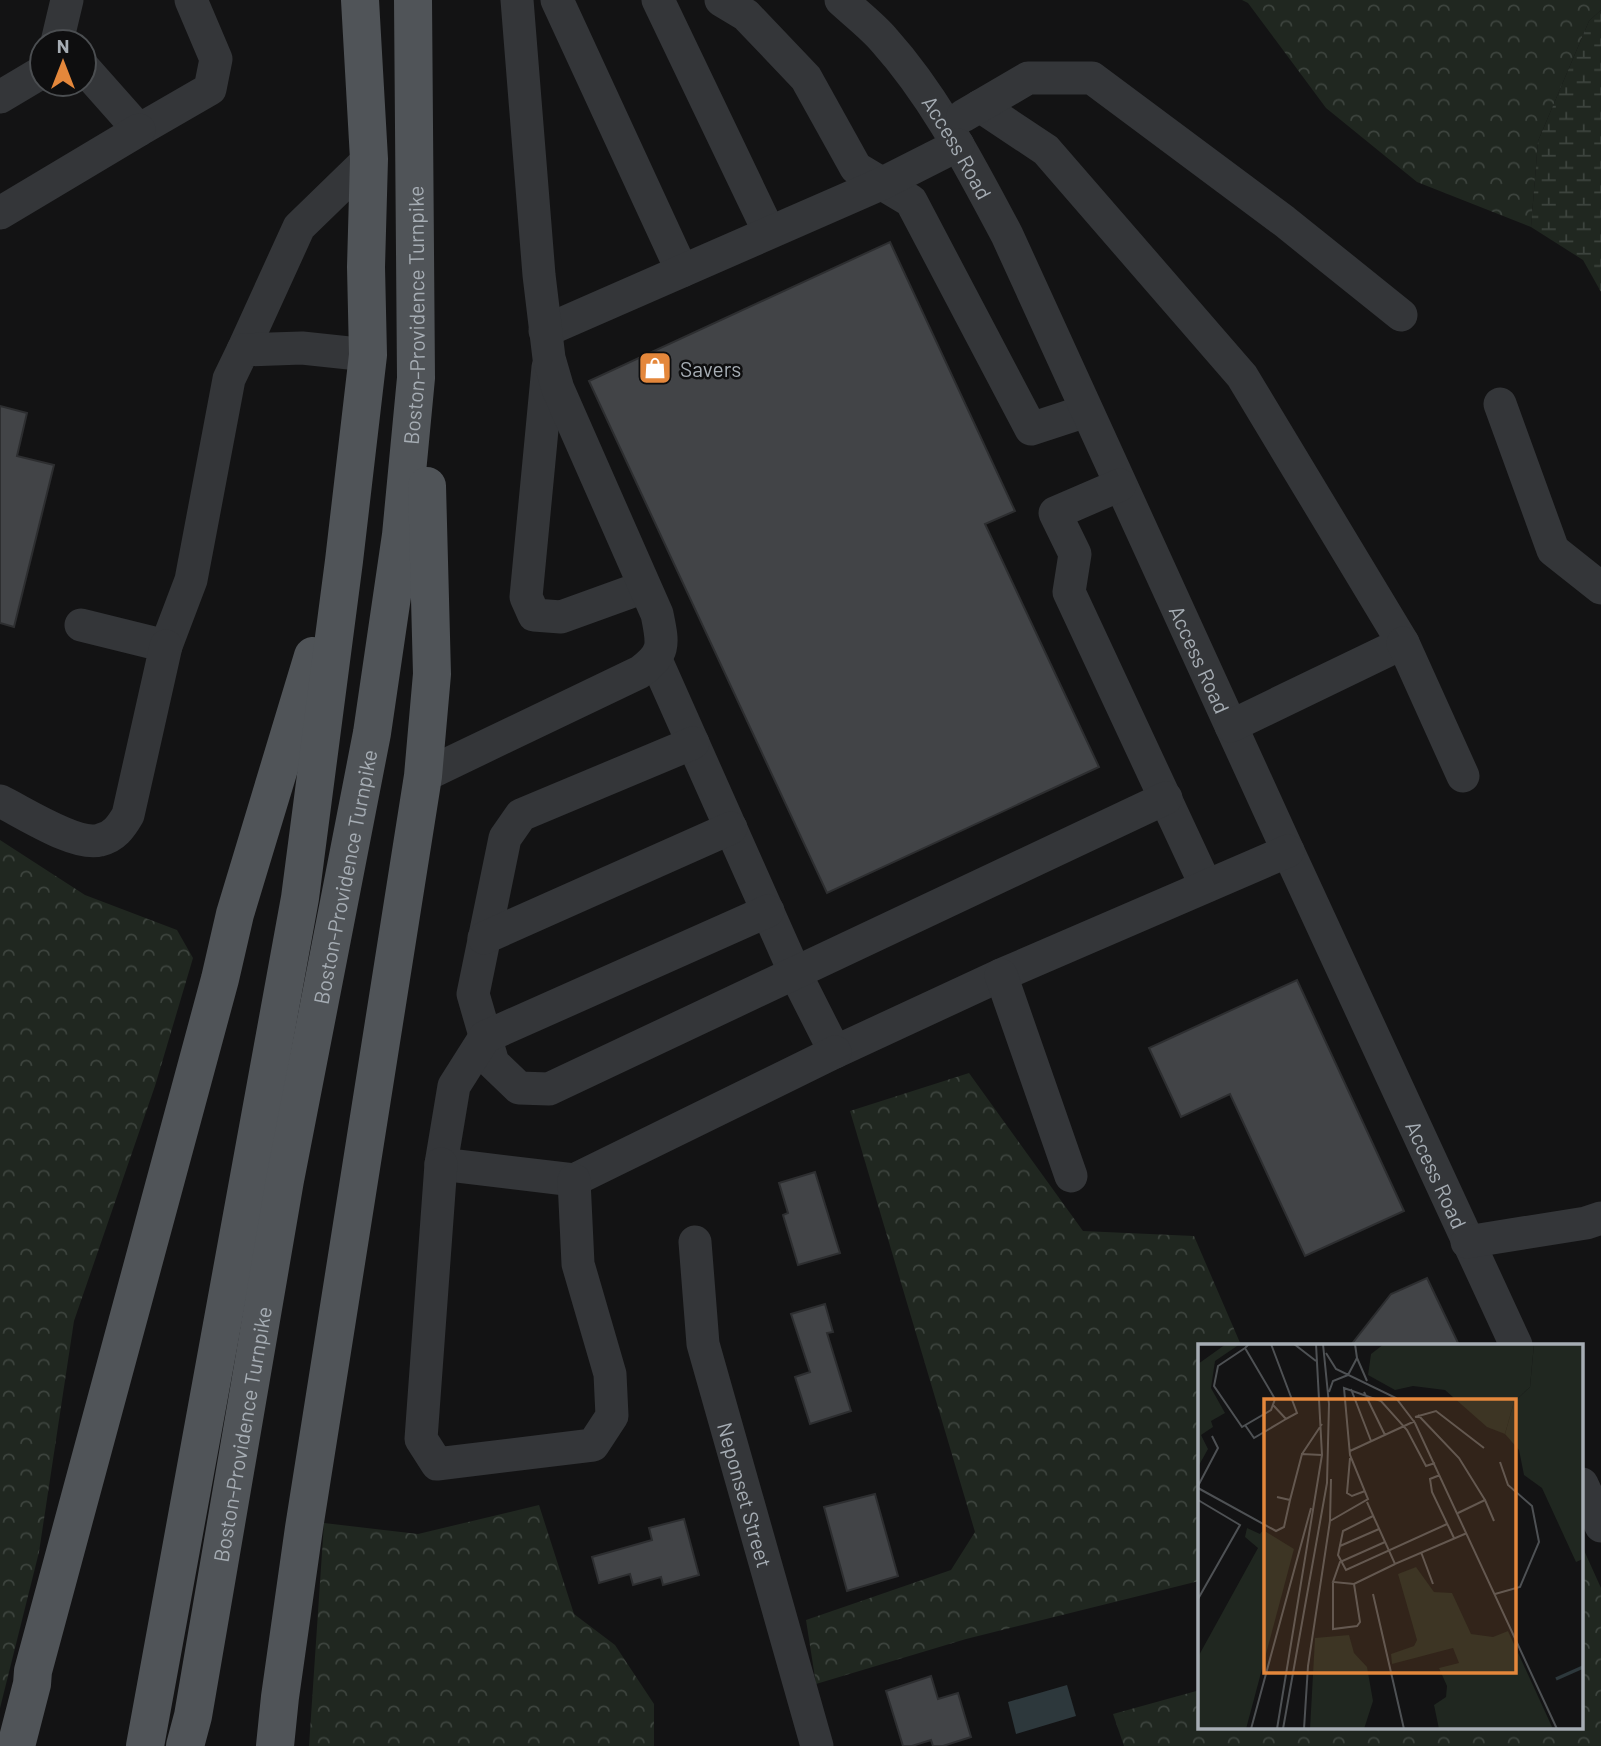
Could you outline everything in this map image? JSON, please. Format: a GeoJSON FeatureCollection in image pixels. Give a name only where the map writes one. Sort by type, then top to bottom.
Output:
{"type":"FeatureCollection","features":[{"type":"Feature","properties":{"kind":"main road","name":"Boston-Providence Turnpike"},"geometry":{"type":"LineString","coordinates":[[145,1746],[300,898],[345,561],[368,355],[366,267],[369,159],[360,0]]}},
{"type":"Feature","properties":{"kind":"main road","name":"Boston-Providence Turnpike"},"geometry":{"type":"LineString","coordinates":[[186,1746],[196,1703],[285,1180],[372,733],[401,535],[416,378],[413,0]]}},
{"type":"Feature","properties":{"kind":"main road"},"geometry":{"type":"LineString","coordinates":[[275,1746],[306,1514],[423,776],[432,674],[426,463],[416,378]]}},
{"type":"Feature","properties":{"kind":"main road"},"geometry":{"type":"LineString","coordinates":[[16,1746],[33,1671],[235,914],[308,671],[345,561]]}},
{"type":"Feature","properties":{"kind":"street"},"geometry":{"type":"LineString","coordinates":[[62,28],[67,0]]}},
{"type":"Feature","properties":{"kind":"street"},"geometry":{"type":"LineString","coordinates":[[0,214],[210,89],[216,58],[191,0]]}},
{"type":"Feature","properties":{"kind":"street"},"geometry":{"type":"LineString","coordinates":[[423,776],[640,672],[656,660],[662,639],[657,614],[558,390],[547,344],[517,0]]}},
{"type":"Feature","properties":{"kind":"street"},"geometry":{"type":"LineString","coordinates":[[556,0],[682,271]]}},
{"type":"Feature","properties":{"kind":"street"},"geometry":{"type":"LineString","coordinates":[[658,0],[769,232]]}},
{"type":"Feature","properties":{"kind":"street"},"geometry":{"type":"LineString","coordinates":[[721,0],[746,15],[806,78],[856,168],[911,201],[1031,429],[1086,411]]}},
{"type":"Feature","properties":{"kind":"street","name":"Access Road"},"geometry":{"type":"LineString","coordinates":[[841,0],[884,39],[922,88],[1007,235],[1119,485],[1517,1344]]}},
{"type":"Feature","properties":{"kind":"street"},"geometry":{"type":"LineString","coordinates":[[547,344],[682,271],[881,184],[951,135],[980,106],[1028,78],[1092,78],[1284,221],[1401,315]]}},
{"type":"Feature","properties":{"kind":"street"},"geometry":{"type":"LineString","coordinates":[[0,96],[28,80]]}},
{"type":"Feature","properties":{"kind":"street"},"geometry":{"type":"LineString","coordinates":[[98,84],[139,130]]}},
{"type":"Feature","properties":{"kind":"street"},"geometry":{"type":"LineString","coordinates":[[980,106],[1046,150],[1242,376],[1403,643],[1464,776]]}},
{"type":"Feature","properties":{"kind":"street"},"geometry":{"type":"LineString","coordinates":[[0,801],[80,841],[100,841],[118,831],[128,816],[166,646],[191,580],[229,379],[299,227],[369,159]]}},
{"type":"Feature","properties":{"kind":"street"},"geometry":{"type":"LineString","coordinates":[[547,344],[526,597],[534,615],[561,617],[644,587]]}},
{"type":"Feature","properties":{"kind":"street"},"geometry":{"type":"LineString","coordinates":[[243,350],[302,348],[368,355]]}},
{"type":"Feature","properties":{"kind":"street"},"geometry":{"type":"LineString","coordinates":[[1500,404],[1553,550],[1601,588]]}},
{"type":"Feature","properties":{"kind":"street"},"geometry":{"type":"LineString","coordinates":[[1119,485],[1055,513],[1075,554],[1069,592],[1206,886]]}},
{"type":"Feature","properties":{"kind":"street"},"geometry":{"type":"LineString","coordinates":[[81,625],[166,646]]}},
{"type":"Feature","properties":{"kind":"street"},"geometry":{"type":"LineString","coordinates":[[1231,726],[1403,643]]}},
{"type":"Feature","properties":{"kind":"street"},"geometry":{"type":"LineString","coordinates":[[656,660],[768,911],[835,1052]]}},
{"type":"Feature","properties":{"kind":"street"},"geometry":{"type":"LineString","coordinates":[[693,743],[522,815],[505,838],[473,994],[493,1063],[519,1088],[549,1089],[1166,798]]}},
{"type":"Feature","properties":{"kind":"street"},"geometry":{"type":"LineString","coordinates":[[484,938],[731,828]]}},
{"type":"Feature","properties":{"kind":"street"},"geometry":{"type":"LineString","coordinates":[[441,1164],[574,1180],[835,1052],[1001,975],[1288,851]]}},
{"type":"Feature","properties":{"kind":"street"},"geometry":{"type":"LineString","coordinates":[[574,1180],[578,1264],[610,1374],[612,1416],[593,1445],[438,1464],[421,1439],[441,1164],[454,1086],[485,1037],[768,911]]}},
{"type":"Feature","properties":{"kind":"street"},"geometry":{"type":"LineString","coordinates":[[1001,975],[1072,1176]]}},
{"type":"Feature","properties":{"kind":"street"},"geometry":{"type":"LineString","coordinates":[[1468,1242],[1586,1223],[1601,1218]]}},
{"type":"Feature","properties":{"kind":"street","name":"Neponset Street"},"geometry":{"type":"LineString","coordinates":[[695,1241],[703,1344],[817,1746]]}},
{"type":"Feature","properties":{"kind":"street"},"geometry":{"type":"LineString","coordinates":[[1584,1489],[1601,1526]]}},
{"type":"Feature","properties":{"kind":"green space"},"geometry":{"type":"Polygon","coordinates":[[[1242,0],[1601,0],[1601,10],[1589,21],[1538,141],[1531,227],[1417,182],[1326,108],[1248,3],[1242,0]]]}},
{"type":"Feature","properties":{"kind":"green space"},"geometry":{"type":"Polygon","coordinates":[[[1601,10],[1601,292],[1583,260],[1531,227],[1538,141],[1589,21],[1601,10]]]}},
{"type":"Feature","properties":{"kind":"green space"},"geometry":{"type":"Polygon","coordinates":[[[0,840],[85,895],[177,930],[193,958],[155,1086],[74,1321],[39,1552],[0,1708],[0,840]]]}},
{"type":"Feature","properties":{"kind":"green space"},"geometry":{"type":"Polygon","coordinates":[[[969,1073],[1083,1231],[1194,1236],[1241,1344],[1198,1344],[1198,1581],[966,1639],[816,1684],[806,1620],[951,1570],[975,1532],[850,1111],[969,1073]]]}},
{"type":"Feature","properties":{"kind":"green space"},"geometry":{"type":"Polygon","coordinates":[[[539,1505],[574,1614],[615,1645],[654,1704],[654,1746],[309,1746],[324,1523],[418,1534],[539,1505]]]}},
{"type":"Feature","properties":{"kind":"green space"},"geometry":{"type":"Polygon","coordinates":[[[1584,1550],[1601,1588],[1601,1746],[1124,1746],[1113,1714],[1198,1691],[1198,1728],[1584,1728],[1584,1550]]]}},
{"type":"Feature","properties":{"kind":"shaded area"},"geometry":{"type":"Polygon","coordinates":[[[1067,1685],[1076,1716],[1016,1734],[1008,1702],[1067,1685]]]}},
{"type":"Feature","properties":{"kind":"building"},"geometry":{"type":"Polygon","coordinates":[[[890,242],[1015,511],[985,524],[1099,767],[827,893],[589,381],[890,242]]]}},
{"type":"Feature","properties":{"kind":"building"},"geometry":{"type":"Polygon","coordinates":[[[0,406],[27,413],[17,456],[54,465],[14,627],[0,623],[0,406]]]}},
{"type":"Feature","properties":{"kind":"building"},"geometry":{"type":"Polygon","coordinates":[[[1297,980],[1404,1211],[1305,1256],[1230,1094],[1181,1117],[1149,1048],[1297,980]]]}},
{"type":"Feature","properties":{"kind":"building"},"geometry":{"type":"Polygon","coordinates":[[[815,1172],[840,1253],[798,1265],[783,1215],[788,1213],[779,1183],[815,1172]]]}},
{"type":"Feature","properties":{"kind":"building"},"geometry":{"type":"Polygon","coordinates":[[[1427,1278],[1459,1344],[1352,1344],[1391,1294],[1427,1278]]]}},
{"type":"Feature","properties":{"kind":"building"},"geometry":{"type":"Polygon","coordinates":[[[825,1304],[833,1332],[827,1333],[851,1411],[810,1424],[795,1377],[810,1372],[791,1314],[825,1304]]]}},
{"type":"Feature","properties":{"kind":"building"},"geometry":{"type":"Polygon","coordinates":[[[875,1494],[898,1576],[847,1591],[824,1507],[875,1494]]]}},
{"type":"Feature","properties":{"kind":"building"},"geometry":{"type":"Polygon","coordinates":[[[684,1519],[699,1575],[663,1585],[661,1577],[633,1585],[630,1574],[599,1583],[592,1557],[652,1540],[649,1528],[684,1519]]]}},
{"type":"Feature","properties":{"kind":"building"},"geometry":{"type":"Polygon","coordinates":[[[931,1676],[938,1699],[958,1693],[971,1737],[943,1746],[933,1746],[931,1740],[903,1746],[886,1691],[931,1676]]]}},
{"type":"Feature","properties":{"kind":"place","name":"Savers"},"geometry":{"type":"Point","coordinates":[655,368]}}]}
